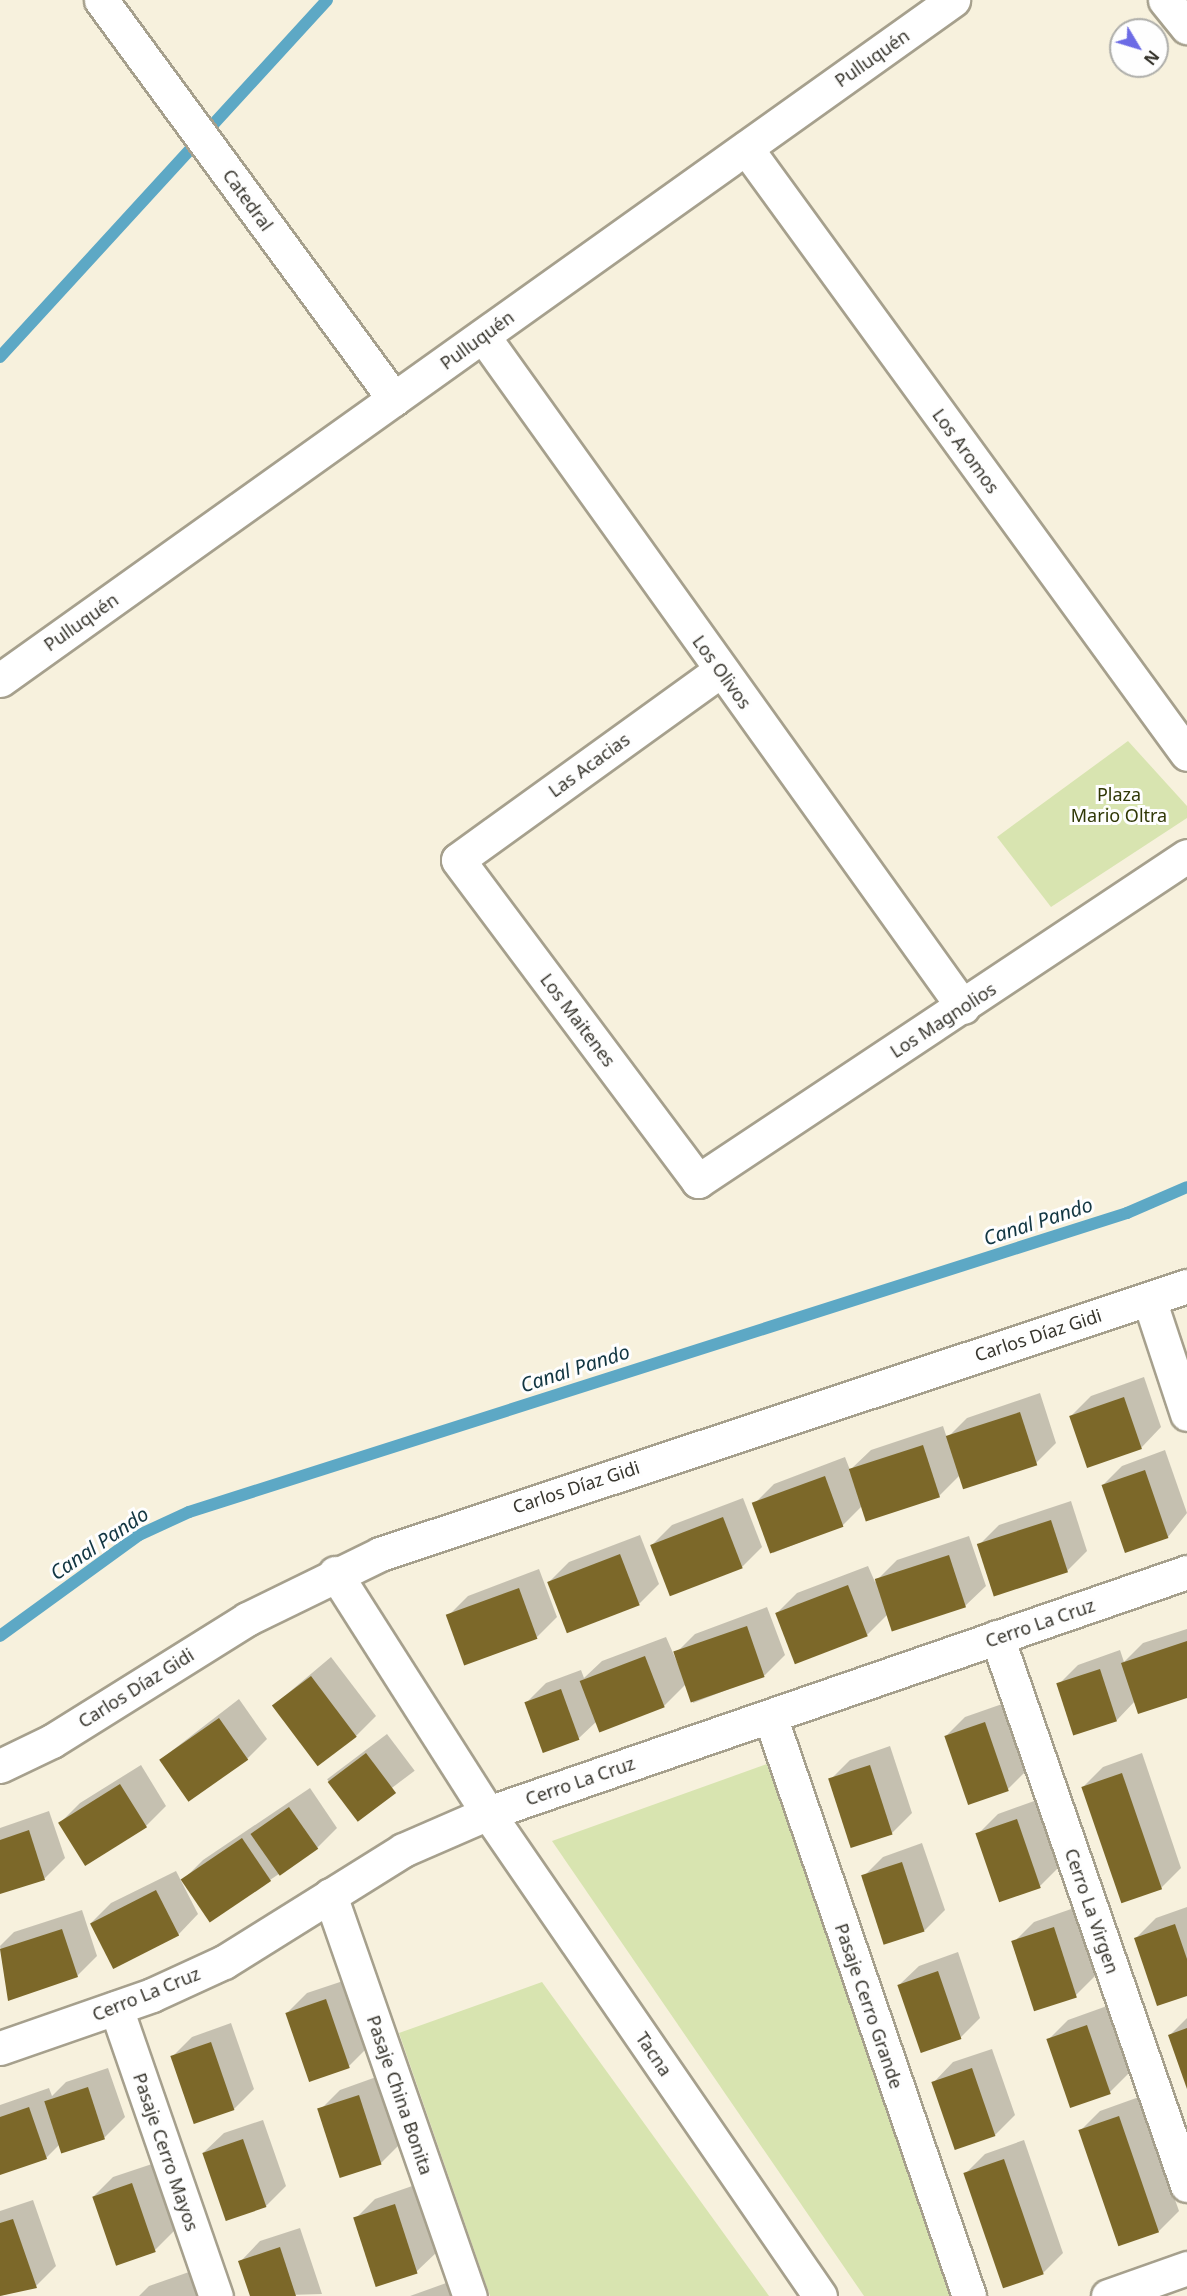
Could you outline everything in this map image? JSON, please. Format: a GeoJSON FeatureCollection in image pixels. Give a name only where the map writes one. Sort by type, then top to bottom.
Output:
{"type":"FeatureCollection","features":[{"type":"Feature","properties":{"kind":"street","name":"Catedral"},"geometry":{"type":"LineString","coordinates":[[101,0],[394,399]]}},
{"type":"Feature","properties":{"kind":"street","name":"Pulluquén"},"geometry":{"type":"LineString","coordinates":[[0,680],[953,0]]}},
{"type":"Feature","properties":{"kind":"street"},"geometry":{"type":"LineString","coordinates":[[1165,0],[1187,27]]}},
{"type":"Feature","properties":{"kind":"street","name":"Los Aromos"},"geometry":{"type":"LineString","coordinates":[[746,148],[1187,754]]}},
{"type":"Feature","properties":{"kind":"street","name":"Los Olivos"},"geometry":{"type":"LineString","coordinates":[[483,336],[963,1007]]}},
{"type":"Feature","properties":{"kind":"street","name":"Las Acacias"},"geometry":{"type":"LineString","coordinates":[[458,860],[721,670]]}},
{"type":"Feature","properties":{"kind":"street","name":"Los Magnolios"},"geometry":{"type":"LineString","coordinates":[[698,1181],[1187,856]]}},
{"type":"Feature","properties":{"kind":"street","name":"Los Maitenes"},"geometry":{"type":"LineString","coordinates":[[458,860],[698,1181]]}},
{"type":"Feature","properties":{"kind":"street","name":"Carlos Díaz Gidi"},"geometry":{"type":"LineString","coordinates":[[0,1766],[52,1741],[247,1619],[335,1573],[426,1537],[1187,1286]]}},
{"type":"Feature","properties":{"kind":"street"},"geometry":{"type":"LineString","coordinates":[[1149,1299],[1187,1414]]}},
{"type":"Feature","properties":{"kind":"street","name":"Cerro La Cruz"},"geometry":{"type":"LineString","coordinates":[[0,2048],[116,2008],[224,1962],[403,1850],[488,1813],[1187,1572]]}},
{"type":"Feature","properties":{"kind":"street","name":"Tacna"},"geometry":{"type":"LineString","coordinates":[[335,1573],[488,1813],[820,2296]]}},
{"type":"Feature","properties":{"kind":"street","name":"Cerro La Virgen"},"geometry":{"type":"LineString","coordinates":[[997,1637],[1187,2185]]}},
{"type":"Feature","properties":{"kind":"street","name":"Pasaje Cerro Grande"},"geometry":{"type":"LineString","coordinates":[[770,1716],[969,2296]]}},
{"type":"Feature","properties":{"kind":"street","name":"Pasaje China Bonita"},"geometry":{"type":"LineString","coordinates":[[330,1895],[470,2296]]}},
{"type":"Feature","properties":{"kind":"street","name":"Pasaje Cerro Mayos"},"geometry":{"type":"LineString","coordinates":[[116,2008],[216,2296]]}},
{"type":"Feature","properties":{"kind":"street"},"geometry":{"type":"LineString","coordinates":[[1108,2296],[1187,2268]]}},
{"type":"Feature","properties":{"kind":"green space","name":"Plaza Mario Oltra"},"geometry":{"type":"Polygon","coordinates":[[[1128,741],[1187,806],[1187,818],[1051,907],[997,837],[1128,741]]]}},
{"type":"Feature","properties":{"kind":"green space"},"geometry":{"type":"Polygon","coordinates":[[[767,1764],[951,2296],[864,2296],[552,1841],[767,1764]]]}},
{"type":"Feature","properties":{"kind":"green space"},"geometry":{"type":"Polygon","coordinates":[[[542,1982],[769,2296],[490,2296],[399,2033],[542,1982]]]}},
{"type":"Feature","properties":{"kind":"building"},"geometry":{"type":"Polygon","coordinates":[[[1124,1397],[1142,1449],[1087,1468],[1069,1416],[1124,1397]]]}},
{"type":"Feature","properties":{"kind":"building"},"geometry":{"type":"Polygon","coordinates":[[[1020,1412],[1037,1465],[963,1489],[946,1436],[1020,1412]]]}},
{"type":"Feature","properties":{"kind":"building"},"geometry":{"type":"Polygon","coordinates":[[[923,1445],[940,1497],[866,1521],[849,1469],[923,1445]]]}},
{"type":"Feature","properties":{"kind":"building"},"geometry":{"type":"Polygon","coordinates":[[[1145,1470],[1168,1538],[1125,1553],[1102,1485],[1145,1470]]]}},
{"type":"Feature","properties":{"kind":"building"},"geometry":{"type":"Polygon","coordinates":[[[825,1476],[843,1527],[770,1553],[752,1503],[825,1476]]]}},
{"type":"Feature","properties":{"kind":"building"},"geometry":{"type":"Polygon","coordinates":[[[723,1517],[743,1568],[670,1596],[650,1545],[723,1517]]]}},
{"type":"Feature","properties":{"kind":"building"},"geometry":{"type":"Polygon","coordinates":[[[1051,1520],[1068,1572],[994,1596],[977,1544],[1051,1520]]]}},
{"type":"Feature","properties":{"kind":"building"},"geometry":{"type":"Polygon","coordinates":[[[620,1554],[640,1605],[567,1633],[547,1582],[620,1554]]]}},
{"type":"Feature","properties":{"kind":"building"},"geometry":{"type":"Polygon","coordinates":[[[949,1555],[966,1607],[892,1631],[875,1579],[949,1555]]]}},
{"type":"Feature","properties":{"kind":"building"},"geometry":{"type":"Polygon","coordinates":[[[848,1585],[868,1636],[795,1664],[775,1613],[848,1585]]]}},
{"type":"Feature","properties":{"kind":"building"},"geometry":{"type":"Polygon","coordinates":[[[519,1588],[537,1639],[464,1665],[446,1615],[519,1588]]]}},
{"type":"Feature","properties":{"kind":"building"},"geometry":{"type":"Polygon","coordinates":[[[747,1626],[765,1677],[691,1702],[673,1651],[747,1626]]]}},
{"type":"Feature","properties":{"kind":"building"},"geometry":{"type":"Polygon","coordinates":[[[1187,1641],[1187,1698],[1138,1714],[1121,1663],[1187,1641]]]}},
{"type":"Feature","properties":{"kind":"building"},"geometry":{"type":"Polygon","coordinates":[[[645,1656],[665,1707],[599,1732],[580,1681],[645,1656]]]}},
{"type":"Feature","properties":{"kind":"building"},"geometry":{"type":"Polygon","coordinates":[[[1100,1669],[1117,1721],[1073,1736],[1056,1683],[1100,1669]]]}},
{"type":"Feature","properties":{"kind":"building"},"geometry":{"type":"Polygon","coordinates":[[[311,1676],[357,1737],[318,1766],[272,1705],[311,1676]]]}},
{"type":"Feature","properties":{"kind":"building"},"geometry":{"type":"Polygon","coordinates":[[[561,1689],[579,1740],[543,1753],[524,1702],[561,1689]]]}},
{"type":"Feature","properties":{"kind":"building"},"geometry":{"type":"Polygon","coordinates":[[[219,1718],[248,1760],[188,1802],[159,1760],[219,1718]]]}},
{"type":"Feature","properties":{"kind":"building"},"geometry":{"type":"Polygon","coordinates":[[[985,1722],[1009,1791],[968,1805],[944,1736],[985,1722]]]}},
{"type":"Feature","properties":{"kind":"building"},"geometry":{"type":"Polygon","coordinates":[[[366,1753],[396,1793],[358,1822],[328,1782],[366,1753]]]}},
{"type":"Feature","properties":{"kind":"building"},"geometry":{"type":"Polygon","coordinates":[[[870,1765],[893,1834],[851,1848],[828,1779],[870,1765]]]}},
{"type":"Feature","properties":{"kind":"building"},"geometry":{"type":"Polygon","coordinates":[[[1122,1773],[1162,1889],[1121,1903],[1081,1787],[1122,1773]]]}},
{"type":"Feature","properties":{"kind":"building"},"geometry":{"type":"Polygon","coordinates":[[[120,1784],[147,1827],[85,1866],[58,1823],[120,1784]]]}},
{"type":"Feature","properties":{"kind":"building"},"geometry":{"type":"Polygon","coordinates":[[[289,1807],[318,1849],[280,1876],[250,1834],[289,1807]]]}},
{"type":"Feature","properties":{"kind":"building"},"geometry":{"type":"Polygon","coordinates":[[[1017,1819],[1041,1888],[999,1902],[975,1833],[1017,1819]]]}},
{"type":"Feature","properties":{"kind":"building"},"geometry":{"type":"Polygon","coordinates":[[[29,1830],[45,1880],[0,1894],[0,1840],[29,1830]]]}},
{"type":"Feature","properties":{"kind":"building"},"geometry":{"type":"Polygon","coordinates":[[[242,1838],[271,1881],[210,1922],[181,1879],[242,1838]]]}},
{"type":"Feature","properties":{"kind":"building"},"geometry":{"type":"Polygon","coordinates":[[[902,1862],[925,1931],[884,1945],[861,1875],[902,1862]]]}},
{"type":"Feature","properties":{"kind":"building"},"geometry":{"type":"Polygon","coordinates":[[[156,1890],[179,1935],[113,1969],[90,1924],[156,1890]]]}},
{"type":"Feature","properties":{"kind":"building"},"geometry":{"type":"Polygon","coordinates":[[[1175,1924],[1187,1959],[1187,1996],[1157,2006],[1134,1938],[1175,1924]]]}},
{"type":"Feature","properties":{"kind":"building"},"geometry":{"type":"Polygon","coordinates":[[[1054,1927],[1077,1997],[1034,2011],[1011,1941],[1054,1927]]]}},
{"type":"Feature","properties":{"kind":"building"},"geometry":{"type":"Polygon","coordinates":[[[62,1929],[78,1977],[8,2001],[0,1949],[62,1929]]]}},
{"type":"Feature","properties":{"kind":"building"},"geometry":{"type":"Polygon","coordinates":[[[938,1971],[961,2039],[921,2053],[897,1985],[938,1971]]]}},
{"type":"Feature","properties":{"kind":"building"},"geometry":{"type":"Polygon","coordinates":[[[326,1999],[350,2068],[309,2082],[285,2013],[326,1999]]]}},
{"type":"Feature","properties":{"kind":"building"},"geometry":{"type":"Polygon","coordinates":[[[1087,2025],[1111,2094],[1070,2108],[1046,2039],[1087,2025]]]}},
{"type":"Feature","properties":{"kind":"building"},"geometry":{"type":"Polygon","coordinates":[[[1187,2028],[1187,2089],[1168,2035],[1187,2028]]]}},
{"type":"Feature","properties":{"kind":"building"},"geometry":{"type":"Polygon","coordinates":[[[211,2042],[234,2110],[194,2124],[170,2056],[211,2042]]]}},
{"type":"Feature","properties":{"kind":"building"},"geometry":{"type":"Polygon","coordinates":[[[972,2068],[995,2136],[955,2150],[931,2082],[972,2068]]]}},
{"type":"Feature","properties":{"kind":"building"},"geometry":{"type":"Polygon","coordinates":[[[88,2087],[105,2139],[61,2154],[44,2101],[88,2087]]]}},
{"type":"Feature","properties":{"kind":"building"},"geometry":{"type":"Polygon","coordinates":[[[359,2095],[382,2164],[340,2178],[317,2109],[359,2095]]]}},
{"type":"Feature","properties":{"kind":"building"},"geometry":{"type":"Polygon","coordinates":[[[29,2107],[47,2159],[0,2175],[0,2117],[29,2107]]]}},
{"type":"Feature","properties":{"kind":"building"},"geometry":{"type":"Polygon","coordinates":[[[1119,2116],[1159,2232],[1118,2246],[1078,2130],[1119,2116]]]}},
{"type":"Feature","properties":{"kind":"building"},"geometry":{"type":"Polygon","coordinates":[[[243,2139],[266,2207],[226,2221],[202,2153],[243,2139]]]}},
{"type":"Feature","properties":{"kind":"building"},"geometry":{"type":"Polygon","coordinates":[[[1004,2159],[1044,2274],[1003,2288],[963,2173],[1004,2159]]]}},
{"type":"Feature","properties":{"kind":"building"},"geometry":{"type":"Polygon","coordinates":[[[132,2183],[156,2252],[116,2266],[92,2197],[132,2183]]]}},
{"type":"Feature","properties":{"kind":"building"},"geometry":{"type":"Polygon","coordinates":[[[395,2204],[418,2273],[376,2287],[353,2218],[395,2204]]]}},
{"type":"Feature","properties":{"kind":"building"},"geometry":{"type":"Polygon","coordinates":[[[13,2219],[37,2288],[0,2296],[0,2223],[13,2219]]]}},
{"type":"Feature","properties":{"kind":"building"},"geometry":{"type":"Polygon","coordinates":[[[280,2247],[296,2296],[250,2296],[238,2261],[280,2247]]]}},
{"type":"Feature","properties":{"kind":"waterway"},"geometry":{"type":"LineString","coordinates":[[0,357],[327,0]]}},
{"type":"Feature","properties":{"kind":"waterway","name":"Canal Pando"},"geometry":{"type":"LineString","coordinates":[[0,1636],[139,1535],[189,1512],[1127,1213],[1187,1187]]}}]}
